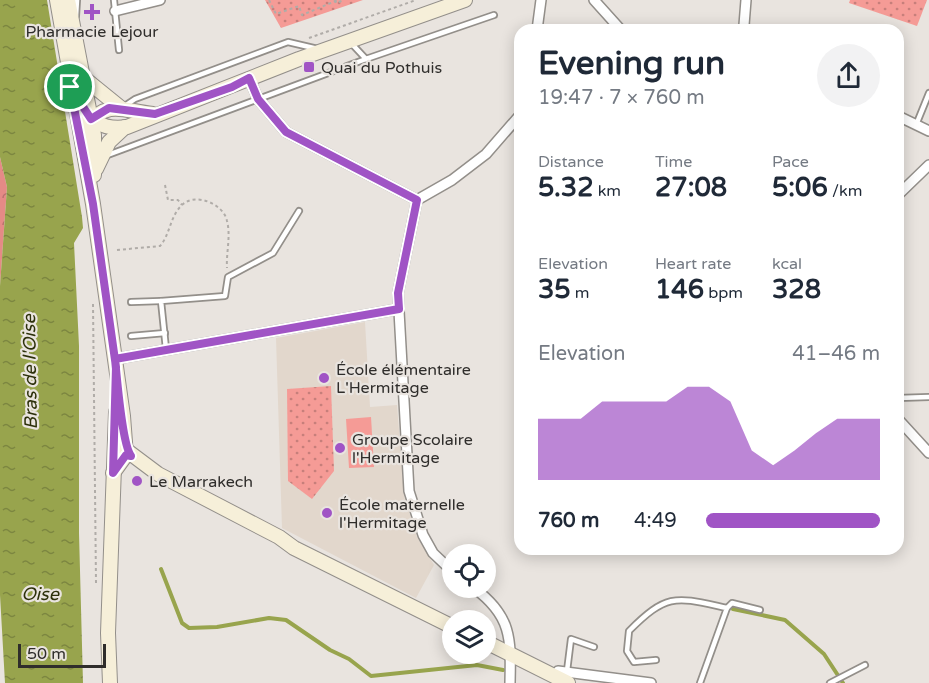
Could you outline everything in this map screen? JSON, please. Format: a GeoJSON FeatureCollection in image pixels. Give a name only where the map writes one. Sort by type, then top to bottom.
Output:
{"type":"FeatureCollection","features":[{"type":"Feature","properties":{"kind":"main road"},"geometry":{"type":"LineString","coordinates":[[57,0],[70,87],[93,204],[117,381],[122,458],[108,633],[110,683]]}},
{"type":"Feature","properties":{"kind":"main road"},"geometry":{"type":"LineString","coordinates":[[68,0],[91,119],[93,204]]}},
{"type":"Feature","properties":{"kind":"main road"},"geometry":{"type":"LineString","coordinates":[[94,174],[99,158],[116,134],[127,127],[155,114],[232,87],[249,78],[323,50],[465,0]]}},
{"type":"Feature","properties":{"kind":"main road"},"geometry":{"type":"LineString","coordinates":[[85,79],[122,109]]}},
{"type":"Feature","properties":{"kind":"main road"},"geometry":{"type":"LineString","coordinates":[[70,87],[91,119],[105,128],[127,127]]}},
{"type":"Feature","properties":{"kind":"main road"},"geometry":{"type":"LineString","coordinates":[[79,136],[91,119],[103,110],[122,109],[155,114]]}},
{"type":"Feature","properties":{"kind":"main road"},"geometry":{"type":"LineString","coordinates":[[117,381],[114,437],[122,458],[148,472],[158,474],[279,537],[294,548],[442,621]]}},
{"type":"Feature","properties":{"kind":"main road"},"geometry":{"type":"LineString","coordinates":[[496,648],[563,677]]}},
{"type":"Feature","properties":{"kind":"street"},"geometry":{"type":"LineString","coordinates":[[115,11],[160,0]]}},
{"type":"Feature","properties":{"kind":"street"},"geometry":{"type":"LineString","coordinates":[[538,24],[541,0]]}},
{"type":"Feature","properties":{"kind":"street"},"geometry":{"type":"LineString","coordinates":[[594,0],[616,24]]}},
{"type":"Feature","properties":{"kind":"street"},"geometry":{"type":"LineString","coordinates":[[744,24],[746,0]]}},
{"type":"Feature","properties":{"kind":"street"},"geometry":{"type":"LineString","coordinates":[[249,78],[258,99],[286,132],[417,200]]}},
{"type":"Feature","properties":{"kind":"street"},"geometry":{"type":"LineString","coordinates":[[904,119],[929,131]]}},
{"type":"Feature","properties":{"kind":"street"},"geometry":{"type":"LineString","coordinates":[[442,562],[433,553],[423,535],[409,491],[398,293],[417,200],[452,180],[486,154],[514,122]]}},
{"type":"Feature","properties":{"kind":"street"},"geometry":{"type":"LineString","coordinates":[[904,189],[929,165]]}},
{"type":"Feature","properties":{"kind":"street"},"geometry":{"type":"LineString","coordinates":[[115,359],[167,352],[399,309]]}},
{"type":"Feature","properties":{"kind":"street"},"geometry":{"type":"LineString","coordinates":[[904,425],[929,453]]}},
{"type":"Feature","properties":{"kind":"street"},"geometry":{"type":"LineString","coordinates":[[486,598],[496,606],[508,635],[511,656],[510,683]]}},
{"type":"Feature","properties":{"kind":"street"},"geometry":{"type":"LineString","coordinates":[[563,677],[651,683]]}},
{"type":"Feature","properties":{"kind":"lane"},"geometry":{"type":"LineString","coordinates":[[74,22],[78,8],[77,0]]}},
{"type":"Feature","properties":{"kind":"lane"},"geometry":{"type":"LineString","coordinates":[[114,0],[119,50]]}},
{"type":"Feature","properties":{"kind":"lane"},"geometry":{"type":"LineString","coordinates":[[99,158],[366,59],[494,15]]}},
{"type":"Feature","properties":{"kind":"lane"},"geometry":{"type":"LineString","coordinates":[[349,41],[366,59]]}},
{"type":"Feature","properties":{"kind":"lane"},"geometry":{"type":"LineString","coordinates":[[122,109],[135,99],[288,42],[323,50]]}},
{"type":"Feature","properties":{"kind":"lane"},"geometry":{"type":"LineString","coordinates":[[916,125],[929,93]]}},
{"type":"Feature","properties":{"kind":"lane"},"geometry":{"type":"LineString","coordinates":[[131,302],[225,296],[228,277],[273,253],[299,211]]}},
{"type":"Feature","properties":{"kind":"lane"},"geometry":{"type":"LineString","coordinates":[[161,301],[167,352]]}},
{"type":"Feature","properties":{"kind":"lane"},"geometry":{"type":"LineString","coordinates":[[131,336],[165,333]]}},
{"type":"Feature","properties":{"kind":"lane"},"geometry":{"type":"LineString","coordinates":[[904,398],[929,397]]}},
{"type":"Feature","properties":{"kind":"lane"},"geometry":{"type":"LineString","coordinates":[[656,660],[634,662],[627,651],[629,631],[647,613],[674,598],[727,608]]}},
{"type":"Feature","properties":{"kind":"lane"},"geometry":{"type":"LineString","coordinates":[[700,683],[727,608],[732,603],[760,610]]}},
{"type":"Feature","properties":{"kind":"lane"},"geometry":{"type":"LineString","coordinates":[[563,677],[571,639],[594,648]]}},
{"type":"Feature","properties":{"kind":"lane"},"geometry":{"type":"LineString","coordinates":[[830,683],[865,665]]}},
{"type":"Feature","properties":{"kind":"path"},"geometry":{"type":"LineString","coordinates":[[270,0],[276,14],[298,6],[302,15],[344,0]]}},
{"type":"Feature","properties":{"kind":"path"},"geometry":{"type":"LineString","coordinates":[[295,43],[416,0]]}},
{"type":"Feature","properties":{"kind":"path"},"geometry":{"type":"LineString","coordinates":[[165,185],[168,200],[178,200],[182,205]]}},
{"type":"Feature","properties":{"kind":"path"},"geometry":{"type":"LineString","coordinates":[[117,250],[160,246],[166,239],[169,227],[182,205],[191,200],[204,199],[220,210],[227,219],[228,277]]}},
{"type":"Feature","properties":{"kind":"path"},"geometry":{"type":"LineString","coordinates":[[93,304],[95,477]]}},
{"type":"Feature","properties":{"kind":"shaded area"},"geometry":{"type":"Polygon","coordinates":[[[265,0],[363,0],[281,28],[265,0]]]}},
{"type":"Feature","properties":{"kind":"shaded area"},"geometry":{"type":"Polygon","coordinates":[[[850,0],[927,0],[917,26],[849,3],[850,0]]]}},
{"type":"Feature","properties":{"kind":"shaded area","name":"Groupe Scolaire l'Hermitage"},"geometry":{"type":"Polygon","coordinates":[[[365,322],[370,407],[397,405],[404,496],[417,537],[434,565],[416,598],[282,528],[276,338],[365,322]]]}},
{"type":"Feature","properties":{"kind":"shaded area"},"geometry":{"type":"Polygon","coordinates":[[[331,386],[334,471],[312,499],[288,481],[287,389],[331,386]]]}},
{"type":"Feature","properties":{"kind":"shaded area"},"geometry":{"type":"Polygon","coordinates":[[[371,417],[374,467],[349,468],[346,419],[371,417]]]}},
{"type":"Feature","properties":{"kind":"green space"},"geometry":{"type":"Polygon","coordinates":[[[0,157],[7,187],[0,286],[0,157]]]}},
{"type":"Feature","properties":{"kind":"water","name":"Oise"},"geometry":{"type":"Polygon","coordinates":[[[0,0],[47,0],[82,217],[83,228],[74,243],[79,346],[79,533],[83,683],[5,683],[0,595],[0,286],[7,187],[0,157],[0,0]]]}},
{"type":"Feature","properties":{"kind":"waterway"},"geometry":{"type":"LineString","coordinates":[[161,569],[182,623],[189,628],[217,627],[269,618],[286,620],[330,650],[349,659],[371,676],[477,665],[503,670]]}},
{"type":"Feature","properties":{"kind":"waterway"},"geometry":{"type":"LineString","coordinates":[[733,609],[785,620],[824,654],[843,683]]}},
{"type":"Feature","properties":{"kind":"place","name":"Pharmacie Lejour"},"geometry":{"type":"Point","coordinates":[92,12]}},
{"type":"Feature","properties":{"kind":"place","name":"Quai du Pothuis"},"geometry":{"type":"Point","coordinates":[309,67]}},
{"type":"Feature","properties":{"kind":"place","name":"École élémentaire L'Hermitage"},"geometry":{"type":"Point","coordinates":[324,378]}},
{"type":"Feature","properties":{"kind":"place","name":"Groupe Scolaire l'Hermitage"},"geometry":{"type":"Point","coordinates":[340,448]}},
{"type":"Feature","properties":{"kind":"place","name":"Le Marrakech"},"geometry":{"type":"Point","coordinates":[137,481]}},
{"type":"Feature","properties":{"kind":"place","name":"École maternelle l'Hermitage"},"geometry":{"type":"Point","coordinates":[327,513]}},
{"type":"Feature","properties":{"kind":"route"},"geometry":{"type":"LineString","coordinates":[[70,87],[91,119],[97,113],[109,108],[155,114],[232,87],[249,78],[258,99],[286,132],[417,200],[398,293],[399,309],[134,358],[115,359],[123,416],[126,450],[131,456],[126,455],[113,473],[117,381],[116,367],[115,359],[112,334],[108,303],[93,204],[70,87]]}},
{"type":"Feature","properties":{"kind":"water label","name":"Bras de l'Oise"},"geometry":{"type":"Point","coordinates":[30,372]}}]}
